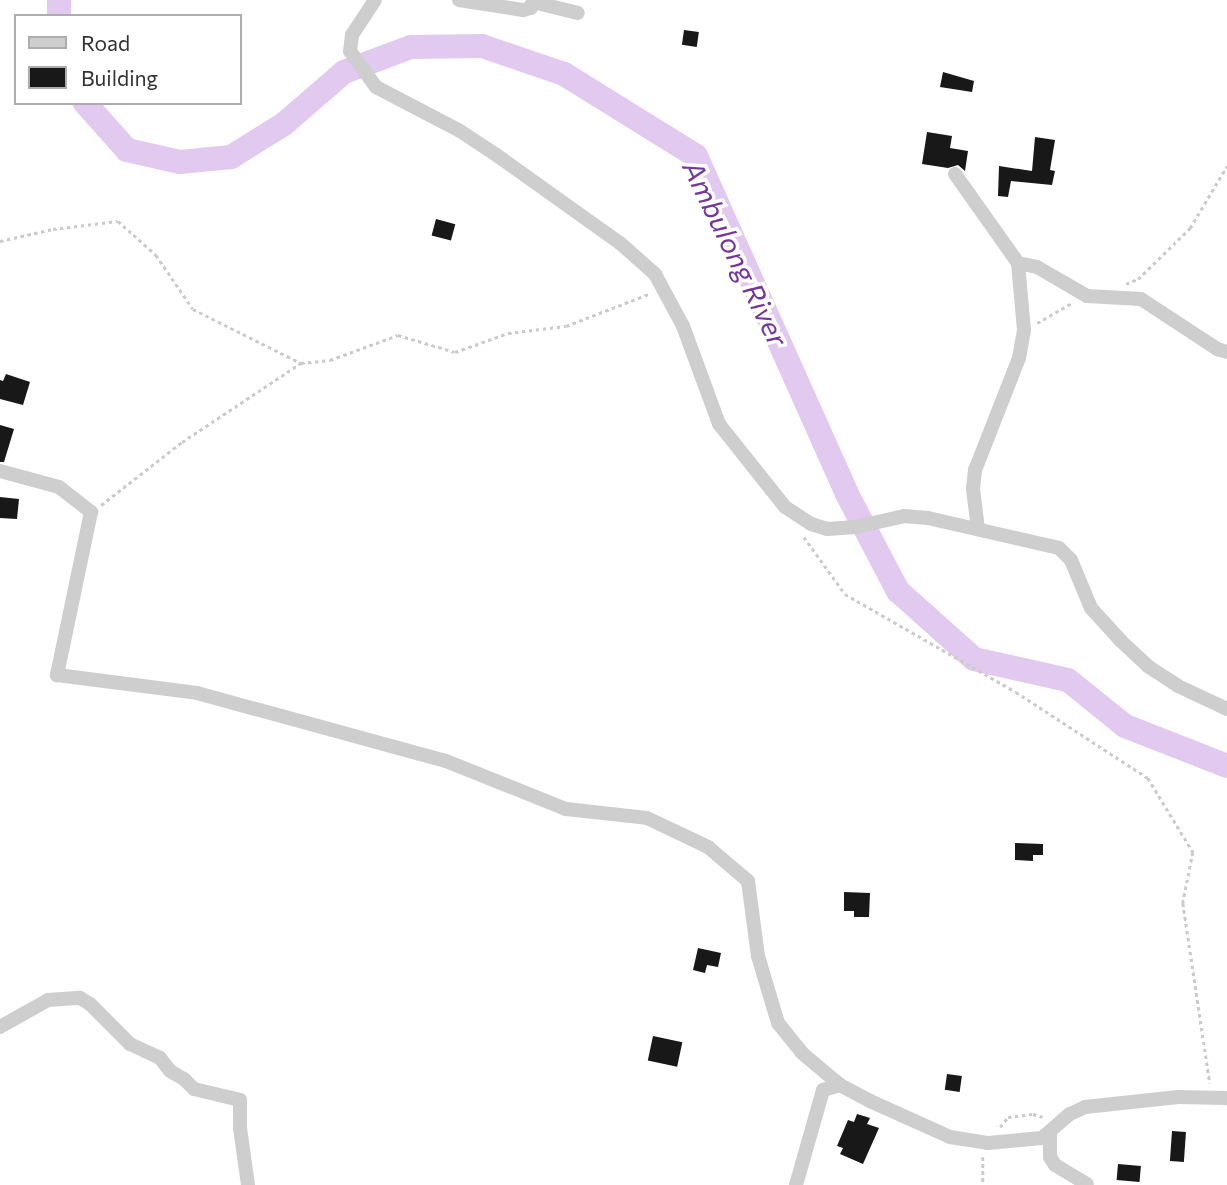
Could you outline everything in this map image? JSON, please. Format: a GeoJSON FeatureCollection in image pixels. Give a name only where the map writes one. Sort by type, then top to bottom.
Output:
{"type":"FeatureCollection","features":[{"type":"Feature","properties":{"kind":"street"},"geometry":{"type":"LineString","coordinates":[[375,0],[352,35],[351,55],[374,85],[495,153],[620,243],[649,268],[683,326],[719,424],[762,481],[796,515],[827,529],[856,527],[904,516],[928,518],[1018,541],[1059,548],[1071,560],[1091,608],[1121,641],[1149,667],[1178,686],[1227,709]]}},
{"type":"Feature","properties":{"kind":"street"},"geometry":{"type":"LineString","coordinates":[[458,0],[523,10],[530,8],[533,1],[578,13]]}},
{"type":"Feature","properties":{"kind":"street"},"geometry":{"type":"LineString","coordinates":[[955,174],[1018,263],[1024,330],[1018,358],[975,470],[973,489],[978,529]]}},
{"type":"Feature","properties":{"kind":"street"},"geometry":{"type":"LineString","coordinates":[[1018,263],[1037,267],[1081,294],[1098,298],[1141,299],[1217,349],[1227,352]]}},
{"type":"Feature","properties":{"kind":"street"},"geometry":{"type":"LineString","coordinates":[[0,471],[59,487],[91,512],[57,675],[197,693],[446,761],[566,809],[647,818],[708,847],[748,881],[758,956],[778,1023],[792,1043],[840,1084],[894,1113],[961,1139],[1009,1142],[1042,1138],[1060,1121],[1085,1107],[1178,1097],[1227,1098]]}},
{"type":"Feature","properties":{"kind":"street"},"geometry":{"type":"LineString","coordinates":[[0,1027],[47,1000],[80,998],[90,1004],[130,1044],[160,1058],[170,1071],[194,1089],[240,1100],[240,1128],[248,1185]]}},
{"type":"Feature","properties":{"kind":"street"},"geometry":{"type":"LineString","coordinates":[[796,1185],[823,1090],[840,1084]]}},
{"type":"Feature","properties":{"kind":"street"},"geometry":{"type":"LineString","coordinates":[[1050,1133],[1050,1157],[1055,1166],[1087,1184]]}},
{"type":"Feature","properties":{"kind":"path"},"geometry":{"type":"LineString","coordinates":[[1098,298],[1138,279],[1190,228],[1227,166]]}},
{"type":"Feature","properties":{"kind":"path"},"geometry":{"type":"LineString","coordinates":[[0,241],[53,229],[118,221],[156,255],[193,309],[301,363]]}},
{"type":"Feature","properties":{"kind":"path"},"geometry":{"type":"LineString","coordinates":[[91,512],[182,442],[301,363],[330,360],[398,335],[455,352],[508,333],[566,326],[663,288]]}},
{"type":"Feature","properties":{"kind":"path"},"geometry":{"type":"LineString","coordinates":[[1024,330],[1073,302]]}},
{"type":"Feature","properties":{"kind":"path"},"geometry":{"type":"LineString","coordinates":[[796,515],[806,542],[845,594],[1016,692],[1148,778],[1193,852],[1183,903],[1212,1097]]}},
{"type":"Feature","properties":{"kind":"building"},"geometry":{"type":"Polygon","coordinates":[[[684,30],[699,32],[697,47],[682,45],[684,30]]]}},
{"type":"Feature","properties":{"kind":"building"},"geometry":{"type":"Polygon","coordinates":[[[943,72],[974,81],[972,92],[940,87],[943,72]]]}},
{"type":"Feature","properties":{"kind":"building"},"geometry":{"type":"Polygon","coordinates":[[[927,132],[952,136],[950,148],[968,151],[965,171],[958,165],[948,168],[922,164],[927,132]]]}},
{"type":"Feature","properties":{"kind":"building"},"geometry":{"type":"Polygon","coordinates":[[[1035,137],[1055,140],[1050,170],[1055,171],[1052,185],[1011,181],[1008,197],[998,196],[999,166],[1032,171],[1035,137]]]}},
{"type":"Feature","properties":{"kind":"building"},"geometry":{"type":"Polygon","coordinates":[[[436,219],[455,224],[451,241],[432,235],[436,219]]]}},
{"type":"Feature","properties":{"kind":"building"},"geometry":{"type":"Polygon","coordinates":[[[6,374],[30,382],[23,405],[0,399],[0,380],[3,381],[6,374]]]}},
{"type":"Feature","properties":{"kind":"building"},"geometry":{"type":"Polygon","coordinates":[[[0,425],[14,429],[4,462],[0,462],[0,425]]]}},
{"type":"Feature","properties":{"kind":"building"},"geometry":{"type":"Polygon","coordinates":[[[0,497],[19,499],[17,519],[0,518],[0,497]]]}},
{"type":"Feature","properties":{"kind":"building"},"geometry":{"type":"Polygon","coordinates":[[[1015,843],[1043,844],[1043,855],[1033,855],[1033,861],[1015,860],[1015,843]]]}},
{"type":"Feature","properties":{"kind":"building"},"geometry":{"type":"Polygon","coordinates":[[[844,892],[870,893],[869,917],[854,917],[854,911],[844,911],[844,892]]]}},
{"type":"Feature","properties":{"kind":"building"},"geometry":{"type":"Polygon","coordinates":[[[698,948],[721,953],[718,967],[707,965],[705,973],[693,970],[698,948]]]}},
{"type":"Feature","properties":{"kind":"building"},"geometry":{"type":"Polygon","coordinates":[[[653,1036],[682,1042],[677,1067],[648,1060],[653,1036]]]}},
{"type":"Feature","properties":{"kind":"building"},"geometry":{"type":"Polygon","coordinates":[[[947,1074],[962,1076],[960,1092],[945,1090],[947,1074]]]}},
{"type":"Feature","properties":{"kind":"building"},"geometry":{"type":"Polygon","coordinates":[[[857,1114],[870,1118],[867,1124],[879,1128],[863,1164],[840,1154],[843,1148],[837,1146],[848,1120],[854,1122],[857,1114]]]}},
{"type":"Feature","properties":{"kind":"building"},"geometry":{"type":"Polygon","coordinates":[[[1172,1131],[1186,1132],[1184,1162],[1170,1161],[1172,1131]]]}},
{"type":"Feature","properties":{"kind":"building"},"geometry":{"type":"Polygon","coordinates":[[[1118,1164],[1141,1166],[1140,1182],[1117,1180],[1118,1164]]]}},
{"type":"Feature","properties":{"kind":"waterway","name":"Ambulong River"},"geometry":{"type":"LineString","coordinates":[[59,0],[59,14]]}},
{"type":"Feature","properties":{"kind":"waterway","name":"Ambulong River"},"geometry":{"type":"LineString","coordinates":[[87,105],[127,150],[180,162],[231,157],[284,124],[344,72],[411,47],[482,46],[564,74],[696,156],[847,494],[898,591],[974,659],[1068,680],[1125,726],[1227,766]]}}]}
